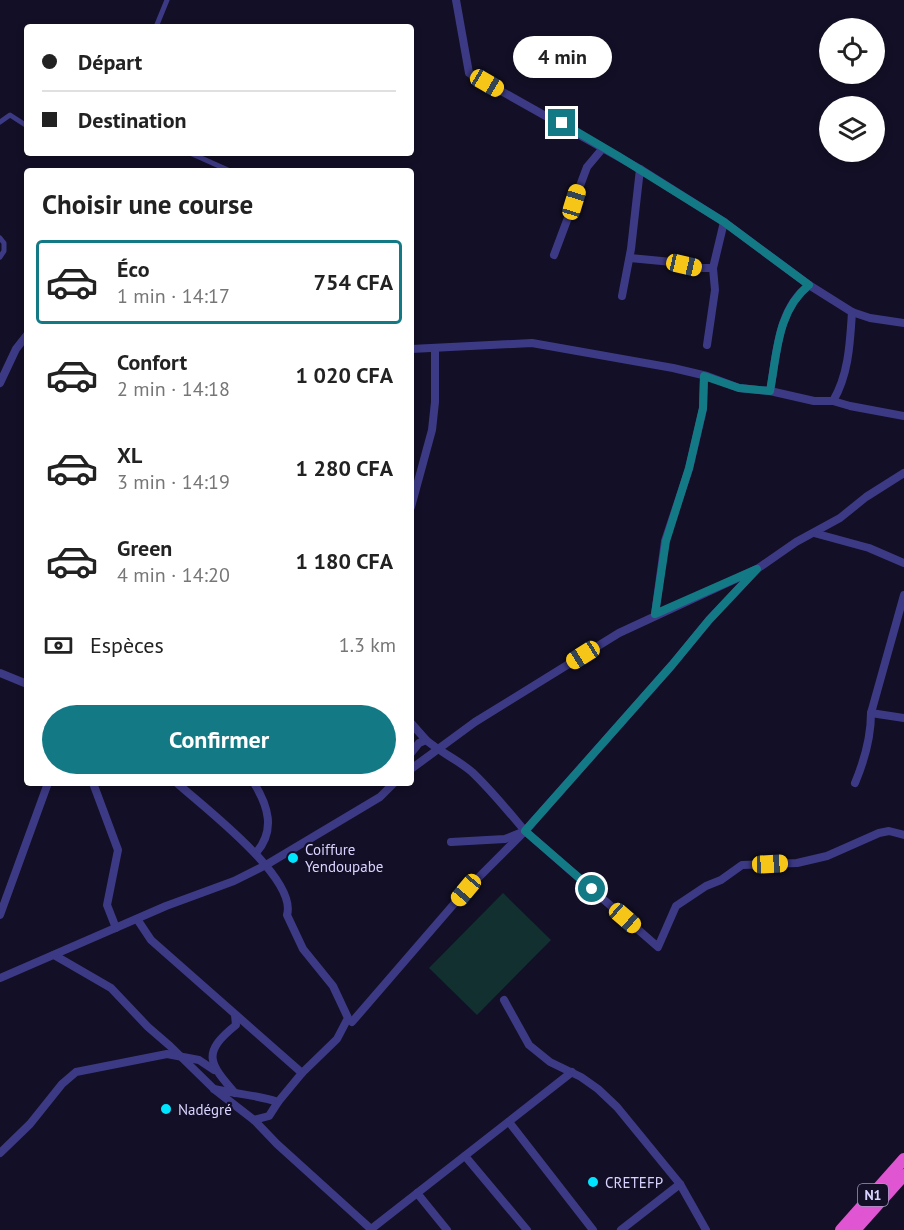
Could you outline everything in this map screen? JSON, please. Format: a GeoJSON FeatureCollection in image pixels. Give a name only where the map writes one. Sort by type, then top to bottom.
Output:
{"type":"FeatureCollection","features":[{"type":"Feature","properties":{"kind":"highway","name":"N1"},"geometry":{"type":"LineString","coordinates":[[841,1230],[904,1159]]}},
{"type":"Feature","properties":{"kind":"highway","name":"N1"},"geometry":{"type":"LineString","coordinates":[[855,1230],[904,1175]]}},
{"type":"Feature","properties":{"kind":"street"},"geometry":{"type":"LineString","coordinates":[[157,24],[167,0]]}},
{"type":"Feature","properties":{"kind":"street"},"geometry":{"type":"LineString","coordinates":[[456,0],[470,73],[640,169],[724,222],[809,285],[852,312],[870,318],[904,323]]}},
{"type":"Feature","properties":{"kind":"street"},"geometry":{"type":"LineString","coordinates":[[0,122],[10,115],[24,124]]}},
{"type":"Feature","properties":{"kind":"street"},"geometry":{"type":"LineString","coordinates":[[554,255],[587,167],[603,148]]}},
{"type":"Feature","properties":{"kind":"street"},"geometry":{"type":"LineString","coordinates":[[197,156],[224,168]]}},
{"type":"Feature","properties":{"kind":"street"},"geometry":{"type":"LineString","coordinates":[[622,296],[630,258],[640,169]]}},
{"type":"Feature","properties":{"kind":"street"},"geometry":{"type":"LineString","coordinates":[[707,345],[715,290],[713,268],[724,222]]}},
{"type":"Feature","properties":{"kind":"street"},"geometry":{"type":"LineString","coordinates":[[0,238],[4,243],[4,251],[0,257]]}},
{"type":"Feature","properties":{"kind":"street"},"geometry":{"type":"LineString","coordinates":[[630,258],[672,262],[697,268],[713,268]]}},
{"type":"Feature","properties":{"kind":"street"},"geometry":{"type":"LineString","coordinates":[[770,391],[782,325],[791,305],[809,285]]}},
{"type":"Feature","properties":{"kind":"street"},"geometry":{"type":"LineString","coordinates":[[833,401],[845,370],[850,348],[852,312]]}},
{"type":"Feature","properties":{"kind":"street"},"geometry":{"type":"LineString","coordinates":[[0,382],[16,349],[24,339]]}},
{"type":"Feature","properties":{"kind":"street"},"geometry":{"type":"LineString","coordinates":[[414,349],[532,343],[704,376],[739,388],[770,391],[814,401],[833,401],[904,416]]}},
{"type":"Feature","properties":{"kind":"street"},"geometry":{"type":"LineString","coordinates":[[414,496],[432,430],[435,402],[435,349]]}},
{"type":"Feature","properties":{"kind":"street"},"geometry":{"type":"LineString","coordinates":[[655,614],[666,541],[689,468],[703,408],[704,376]]}},
{"type":"Feature","properties":{"kind":"street"},"geometry":{"type":"LineString","coordinates":[[414,767],[485,716],[619,633],[655,614],[757,569],[796,542],[840,518],[866,497],[904,473]]}},
{"type":"Feature","properties":{"kind":"street"},"geometry":{"type":"LineString","coordinates":[[814,533],[869,548],[904,563]]}},
{"type":"Feature","properties":{"kind":"street"},"geometry":{"type":"LineString","coordinates":[[352,1022],[466,890],[525,831],[709,620],[757,569]]}},
{"type":"Feature","properties":{"kind":"street"},"geometry":{"type":"LineString","coordinates":[[855,783],[866,758],[871,731],[871,713],[904,595]]}},
{"type":"Feature","properties":{"kind":"street"},"geometry":{"type":"LineString","coordinates":[[0,673],[24,683]]}},
{"type":"Feature","properties":{"kind":"street"},"geometry":{"type":"LineString","coordinates":[[871,713],[904,718]]}},
{"type":"Feature","properties":{"kind":"street"},"geometry":{"type":"LineString","coordinates":[[414,726],[437,750],[453,758],[470,771],[525,831],[658,947],[676,906],[742,866],[797,863],[827,856],[879,833],[889,831],[904,835]]}},
{"type":"Feature","properties":{"kind":"street"},"geometry":{"type":"LineString","coordinates":[[414,749],[419,743],[426,740]]}},
{"type":"Feature","properties":{"kind":"street"},"geometry":{"type":"LineString","coordinates":[[0,915],[47,786]]}},
{"type":"Feature","properties":{"kind":"street"},"geometry":{"type":"LineString","coordinates":[[94,786],[118,850],[107,905],[116,928]]}},
{"type":"Feature","properties":{"kind":"street"},"geometry":{"type":"LineString","coordinates":[[180,786],[256,853],[266,865],[283,891],[289,908],[287,915],[303,949],[333,986],[348,1018],[337,1039],[302,1073],[269,1116],[254,1120]]}},
{"type":"Feature","properties":{"kind":"street"},"geometry":{"type":"LineString","coordinates":[[256,786],[268,810],[266,837],[256,853]]}},
{"type":"Feature","properties":{"kind":"street"},"geometry":{"type":"LineString","coordinates":[[0,978],[137,919],[234,881],[266,865],[380,797],[391,786]]}},
{"type":"Feature","properties":{"kind":"street"},"geometry":{"type":"LineString","coordinates":[[451,842],[505,839],[525,831]]}},
{"type":"Feature","properties":{"kind":"street"},"geometry":{"type":"LineString","coordinates":[[137,919],[151,940],[302,1073]]}},
{"type":"Feature","properties":{"kind":"street"},"geometry":{"type":"LineString","coordinates":[[54,955],[111,988],[148,1027],[214,1089],[254,1120],[371,1230],[572,1072]]}},
{"type":"Feature","properties":{"kind":"street"},"geometry":{"type":"LineString","coordinates":[[504,1000],[529,1045],[550,1062],[572,1072],[598,1089],[617,1107],[680,1184],[706,1230]]}},
{"type":"Feature","properties":{"kind":"street"},"geometry":{"type":"LineString","coordinates":[[214,1070],[212,1056],[217,1042],[236,1025],[235,1015]]}},
{"type":"Feature","properties":{"kind":"street"},"geometry":{"type":"LineString","coordinates":[[0,1153],[30,1124],[62,1084],[76,1072],[90,1068],[167,1054],[199,1060],[214,1070],[236,1094]]}},
{"type":"Feature","properties":{"kind":"street"},"geometry":{"type":"LineString","coordinates":[[214,1089],[236,1094],[256,1094],[278,1102]]}},
{"type":"Feature","properties":{"kind":"street"},"geometry":{"type":"LineString","coordinates":[[509,1122],[593,1230]]}},
{"type":"Feature","properties":{"kind":"street"},"geometry":{"type":"LineString","coordinates":[[465,1156],[527,1230]]}},
{"type":"Feature","properties":{"kind":"street"},"geometry":{"type":"LineString","coordinates":[[621,1230],[680,1184]]}},
{"type":"Feature","properties":{"kind":"street"},"geometry":{"type":"LineString","coordinates":[[417,1193],[447,1230]]}},
{"type":"Feature","properties":{"kind":"green space"},"geometry":{"type":"Polygon","coordinates":[[[503,893],[551,940],[477,1015],[429,968],[503,893]]]}},
{"type":"Feature","properties":{"kind":"place","name":"Coiffure Yendoupabe"},"geometry":{"type":"Point","coordinates":[293,858]}},
{"type":"Feature","properties":{"kind":"place","name":"Nadégré"},"geometry":{"type":"Point","coordinates":[166,1109]}},
{"type":"Feature","properties":{"kind":"place","name":"CRETEFP"},"geometry":{"type":"Point","coordinates":[593,1182]}},
{"type":"Feature","properties":{"kind":"route"},"geometry":{"type":"LineString","coordinates":[[562,123],[724,222],[809,285],[791,305],[782,325],[770,391],[739,388],[704,376],[703,408],[689,468],[666,541],[655,614],[757,569],[709,620],[525,831],[592,889]]}}]}
